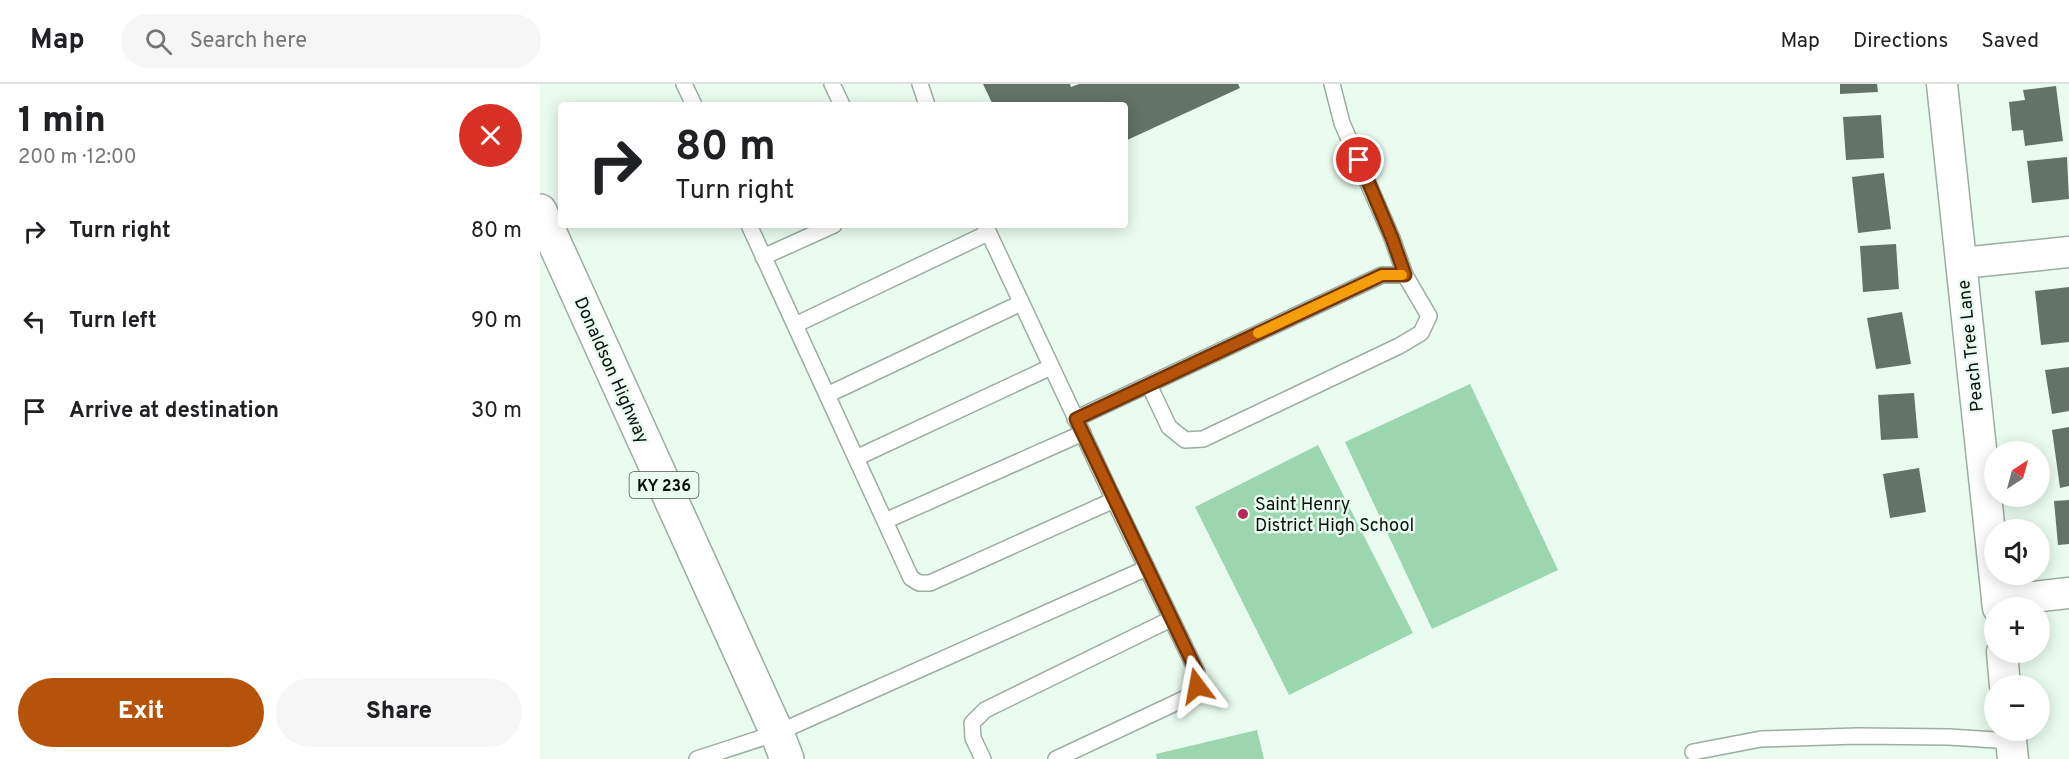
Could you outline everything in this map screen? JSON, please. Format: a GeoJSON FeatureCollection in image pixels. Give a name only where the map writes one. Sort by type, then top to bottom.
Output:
{"type":"FeatureCollection","features":[{"type":"Feature","properties":{"kind":"main road","name":"Donaldson Highway"},"geometry":{"type":"LineString","coordinates":[[540,211],[782,746]]}},
{"type":"Feature","properties":{"kind":"street","name":"Peach Tree Lane"},"geometry":{"type":"LineString","coordinates":[[1942,84],[1996,597]]}},
{"type":"Feature","properties":{"kind":"street"},"geometry":{"type":"LineString","coordinates":[[1962,263],[2069,252]]}},
{"type":"Feature","properties":{"kind":"street"},"geometry":{"type":"LineString","coordinates":[[2043,597],[2069,593]]}},
{"type":"Feature","properties":{"kind":"lane"},"geometry":{"type":"LineString","coordinates":[[684,84],[692,102]]}},
{"type":"Feature","properties":{"kind":"lane"},"geometry":{"type":"LineString","coordinates":[[832,84],[841,102]]}},
{"type":"Feature","properties":{"kind":"lane"},"geometry":{"type":"LineString","coordinates":[[920,84],[926,102]]}},
{"type":"Feature","properties":{"kind":"lane"},"geometry":{"type":"LineString","coordinates":[[1149,385],[1169,427],[1185,440],[1203,439],[1399,346],[1421,333],[1429,315],[1405,275],[1384,218],[1342,123],[1332,84]]}},
{"type":"Feature","properties":{"kind":"lane"},"geometry":{"type":"LineString","coordinates":[[750,228],[911,578],[915,582],[926,584],[1114,500]]}},
{"type":"Feature","properties":{"kind":"lane"},"geometry":{"type":"LineString","coordinates":[[763,257],[827,228]]}},
{"type":"Feature","properties":{"kind":"lane"},"geometry":{"type":"LineString","coordinates":[[795,325],[987,229],[1197,672],[1197,686],[1186,698],[1056,759]]}},
{"type":"Feature","properties":{"kind":"lane"},"geometry":{"type":"LineString","coordinates":[[1076,419],[1382,275],[1405,275]]}},
{"type":"Feature","properties":{"kind":"lane"},"geometry":{"type":"LineString","coordinates":[[827,395],[1021,303]]}},
{"type":"Feature","properties":{"kind":"lane"},"geometry":{"type":"LineString","coordinates":[[856,458],[1051,367]]}},
{"type":"Feature","properties":{"kind":"lane"},"geometry":{"type":"LineString","coordinates":[[885,521],[1083,433]]}},
{"type":"Feature","properties":{"kind":"lane"},"geometry":{"type":"LineString","coordinates":[[697,759],[782,746],[1147,567]]}},
{"type":"Feature","properties":{"kind":"lane"},"geometry":{"type":"LineString","coordinates":[[983,759],[973,738],[972,723],[985,710],[1172,619]]}},
{"type":"Feature","properties":{"kind":"lane"},"geometry":{"type":"LineString","coordinates":[[1693,752],[1761,739],[1937,736],[2011,743]]}},
{"type":"Feature","properties":{"kind":"green space"},"geometry":{"type":"Polygon","coordinates":[[[1470,384],[1558,570],[1432,629],[1345,442],[1470,384]]]}},
{"type":"Feature","properties":{"kind":"green space"},"geometry":{"type":"Polygon","coordinates":[[[1318,445],[1413,633],[1289,695],[1195,507],[1318,445]]]}},
{"type":"Feature","properties":{"kind":"green space"},"geometry":{"type":"Polygon","coordinates":[[[1257,730],[1264,759],[1157,759],[1156,754],[1257,730]]]}},
{"type":"Feature","properties":{"kind":"building"},"geometry":{"type":"Polygon","coordinates":[[[983,84],[1070,84],[1071,87],[1079,84],[1238,84],[1240,88],[1128,140],[1128,102],[992,102],[983,84]]]}},
{"type":"Feature","properties":{"kind":"building"},"geometry":{"type":"Polygon","coordinates":[[[1840,84],[1877,84],[1878,92],[1840,94],[1840,84]]]}},
{"type":"Feature","properties":{"kind":"building"},"geometry":{"type":"Polygon","coordinates":[[[2056,86],[2063,141],[2025,146],[2023,130],[2012,131],[2009,102],[2025,100],[2023,90],[2056,86]]]}},
{"type":"Feature","properties":{"kind":"building"},"geometry":{"type":"Polygon","coordinates":[[[1881,115],[1884,158],[1846,160],[1843,117],[1881,115]]]}},
{"type":"Feature","properties":{"kind":"building"},"geometry":{"type":"Polygon","coordinates":[[[2067,157],[2069,199],[2032,203],[2027,161],[2067,157]]]}},
{"type":"Feature","properties":{"kind":"building"},"geometry":{"type":"Polygon","coordinates":[[[1884,173],[1891,229],[1858,233],[1852,177],[1884,173]]]}},
{"type":"Feature","properties":{"kind":"building"},"geometry":{"type":"Polygon","coordinates":[[[1896,244],[1899,289],[1863,292],[1860,246],[1896,244]]]}},
{"type":"Feature","properties":{"kind":"building"},"geometry":{"type":"Polygon","coordinates":[[[2069,287],[2069,342],[2041,345],[2035,291],[2069,287]]]}},
{"type":"Feature","properties":{"kind":"building"},"geometry":{"type":"Polygon","coordinates":[[[1902,312],[1911,364],[1876,369],[1867,318],[1902,312]]]}},
{"type":"Feature","properties":{"kind":"building"},"geometry":{"type":"Polygon","coordinates":[[[2069,367],[2069,411],[2052,414],[2045,370],[2069,367]]]}},
{"type":"Feature","properties":{"kind":"building"},"geometry":{"type":"Polygon","coordinates":[[[1914,393],[1918,438],[1881,440],[1878,395],[1914,393]]]}},
{"type":"Feature","properties":{"kind":"building"},"geometry":{"type":"Polygon","coordinates":[[[2069,427],[2069,486],[2060,488],[2052,430],[2069,427]]]}},
{"type":"Feature","properties":{"kind":"building"},"geometry":{"type":"Polygon","coordinates":[[[1919,468],[1926,512],[1890,518],[1883,474],[1919,468]]]}},
{"type":"Feature","properties":{"kind":"building"},"geometry":{"type":"Polygon","coordinates":[[[2069,500],[2069,544],[2058,545],[2054,501],[2069,500]]]}},
{"type":"Feature","properties":{"kind":"slow traffic"},"geometry":{"type":"LineString","coordinates":[[1258,333],[1382,275],[1402,275]]}},
{"type":"Feature","properties":{"kind":"place","name":"Saint Henry District High School"},"geometry":{"type":"Point","coordinates":[1243,514]}},
{"type":"Feature","properties":{"kind":"route"},"geometry":{"type":"LineString","coordinates":[[1197,686],[1197,672],[1076,419],[1382,275],[1405,275],[1359,160]]}}]}
